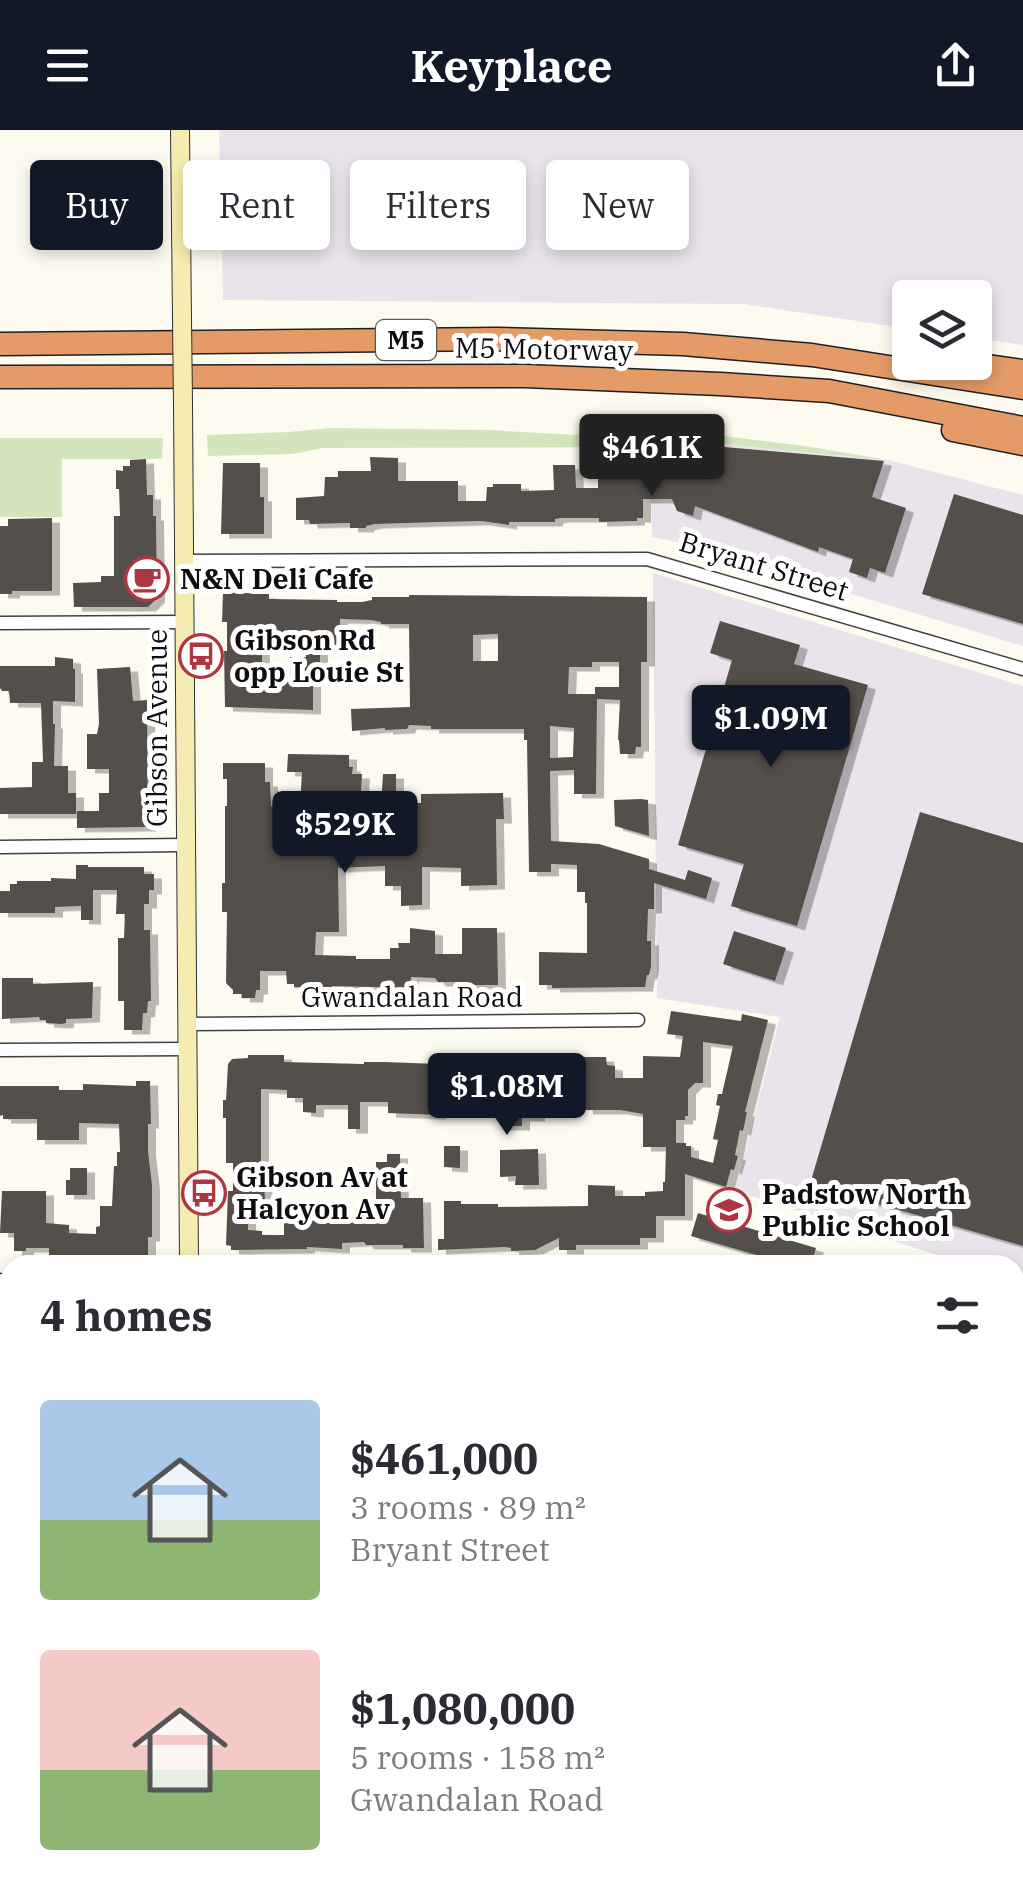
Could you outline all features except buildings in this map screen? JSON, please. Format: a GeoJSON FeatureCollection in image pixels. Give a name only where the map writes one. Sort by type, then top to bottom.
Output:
{"type":"FeatureCollection","features":[{"type":"Feature","properties":{"kind":"highway","name":"M5 Motorway"},"geometry":{"type":"LineString","coordinates":[[0,344],[510,339],[683,344],[812,355],[1023,388]]}},
{"type":"Feature","properties":{"kind":"highway"},"geometry":{"type":"LineString","coordinates":[[812,355],[892,357]]}},
{"type":"Feature","properties":{"kind":"highway"},"geometry":{"type":"LineString","coordinates":[[992,366],[1023,371]]}},
{"type":"Feature","properties":{"kind":"highway","name":"M5 Motorway"},"geometry":{"type":"LineString","coordinates":[[0,377],[525,376],[720,384],[830,392],[1023,428]]}},
{"type":"Feature","properties":{"kind":"highway","name":"M5"},"geometry":{"type":"LineString","coordinates":[[720,384],[1023,444]]}},
{"type":"Feature","properties":{"kind":"main road","name":"Gibson Avenue"},"geometry":{"type":"LineString","coordinates":[[180,130],[189,1255]]}},
{"type":"Feature","properties":{"kind":"street","name":"Bryant Street"},"geometry":{"type":"LineString","coordinates":[[184,561],[647,559],[1023,669]]}},
{"type":"Feature","properties":{"kind":"street"},"geometry":{"type":"LineString","coordinates":[[0,623],[185,622]]}},
{"type":"Feature","properties":{"kind":"street"},"geometry":{"type":"LineString","coordinates":[[0,847],[185,846]]}},
{"type":"Feature","properties":{"kind":"street","name":"Gwandalan Road"},"geometry":{"type":"LineString","coordinates":[[187,1024],[638,1020]]}},
{"type":"Feature","properties":{"kind":"street"},"geometry":{"type":"LineString","coordinates":[[0,1050],[187,1049]]}},
{"type":"Feature","properties":{"kind":"shaded area"},"geometry":{"type":"Polygon","coordinates":[[[219,130],[1023,130],[1023,345],[992,340],[992,280],[892,280],[892,326],[744,304],[223,300],[222,250],[330,250],[330,160],[220,160],[219,130]]]}},
{"type":"Feature","properties":{"kind":"shaded area"},"geometry":{"type":"Polygon","coordinates":[[[710,443],[888,460],[1023,495],[1023,646],[652,537],[650,447],[710,443]]]}},
{"type":"Feature","properties":{"kind":"shaded area"},"geometry":{"type":"Polygon","coordinates":[[[653,573],[1023,686],[1023,1255],[937,1255],[735,1191],[780,1017],[657,998],[653,573]]]}},
{"type":"Feature","properties":{"kind":"green space"},"geometry":{"type":"Polygon","coordinates":[[[330,428],[576,435],[665,429],[888,460],[710,443],[650,447],[323,448],[292,454],[208,456],[207,435],[330,428]]]}},
{"type":"Feature","properties":{"kind":"green space"},"geometry":{"type":"Polygon","coordinates":[[[0,438],[163,438],[162,459],[62,459],[62,517],[0,517],[0,438]]]}},
{"type":"Feature","properties":{"kind":"place","name":"N&N Deli Cafe"},"geometry":{"type":"Point","coordinates":[147,579]}},
{"type":"Feature","properties":{"kind":"place","name":"Gibson Rd opp Louie St"},"geometry":{"type":"Point","coordinates":[201,656]}},
{"type":"Feature","properties":{"kind":"place","name":"Gibson Av at Halcyon Av"},"geometry":{"type":"Point","coordinates":[204,1193]}},
{"type":"Feature","properties":{"kind":"place","name":"Padstow North Public School"},"geometry":{"type":"Point","coordinates":[729,1210]}}]}
